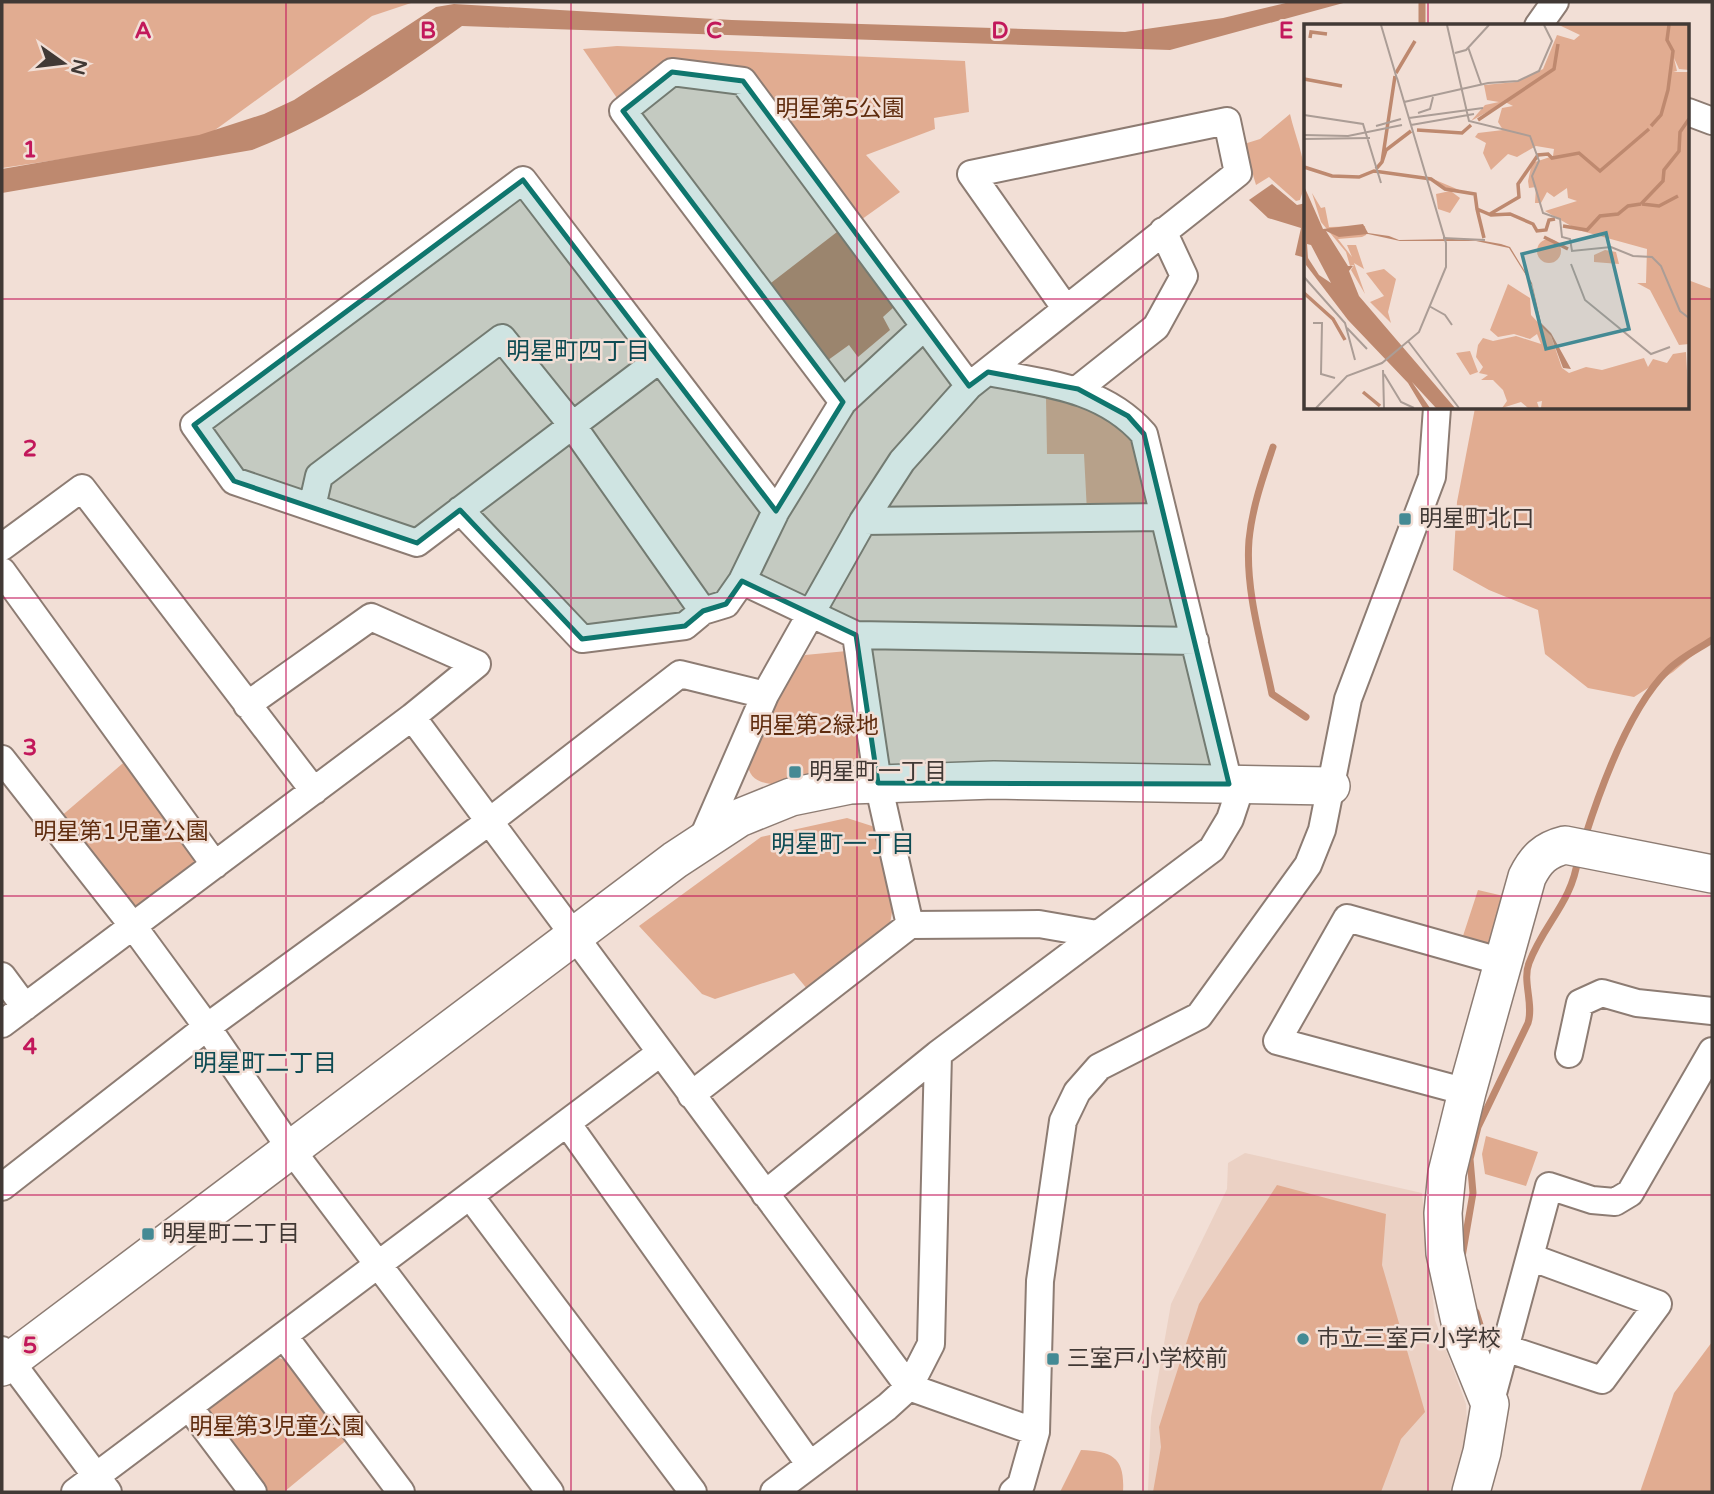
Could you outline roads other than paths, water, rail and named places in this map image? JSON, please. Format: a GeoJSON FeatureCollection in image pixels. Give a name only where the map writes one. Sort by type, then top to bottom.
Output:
{"type":"FeatureCollection","features":[{"type":"Feature","properties":{"kind":"street"},"geometry":{"type":"LineString","coordinates":[[1539,24],[1555,2]]}},
{"type":"Feature","properties":{"kind":"street"},"geometry":{"type":"LineString","coordinates":[[765,1194],[938,1054],[1212,849],[1230,819],[1236,784],[1162,517],[1143,434],[1128,416],[1078,389],[979,379],[924,327],[743,81],[672,72],[623,111],[843,402]]}},
{"type":"Feature","properties":{"kind":"street"},"geometry":{"type":"LineString","coordinates":[[1690,113],[1712,121]]}},
{"type":"Feature","properties":{"kind":"street"},"geometry":{"type":"LineString","coordinates":[[701,842],[765,695],[863,521],[902,461],[979,379],[1238,173],[1227,121],[971,174],[1066,309]]}},
{"type":"Feature","properties":{"kind":"street"},"geometry":{"type":"LineString","coordinates":[[660,359],[417,543],[234,481],[194,425],[523,180],[660,359],[776,511]]}},
{"type":"Feature","properties":{"kind":"street"},"geometry":{"type":"LineString","coordinates":[[1078,389],[1156,327],[1184,276],[1163,231]]}},
{"type":"Feature","properties":{"kind":"street"},"geometry":{"type":"LineString","coordinates":[[460,510],[582,639],[685,626],[703,611],[726,604],[742,581],[776,511],[843,402],[924,327]]}},
{"type":"Feature","properties":{"kind":"street"},"geometry":{"type":"LineString","coordinates":[[312,508],[319,476],[502,338],[572,425],[703,611]]}},
{"type":"Feature","properties":{"kind":"street"},"geometry":{"type":"LineString","coordinates":[[1013,1492],[1021,1485],[1036,1432],[1040,1281],[1063,1121],[1077,1092],[1099,1067],[1199,1016],[1308,865],[1322,830],[1348,699],[1432,477],[1437,410]]}},
{"type":"Feature","properties":{"kind":"street"},"geometry":{"type":"LineString","coordinates":[[2,547],[82,488],[313,791]]}},
{"type":"Feature","properties":{"kind":"street"},"geometry":{"type":"LineString","coordinates":[[863,521],[1162,517]]}},
{"type":"Feature","properties":{"kind":"street"},"geometry":{"type":"LineString","coordinates":[[2,571],[215,865]]}},
{"type":"Feature","properties":{"kind":"street"},"geometry":{"type":"LineString","coordinates":[[742,581],[856,635],[1195,641]]}},
{"type":"Feature","properties":{"kind":"street"},"geometry":{"type":"LineString","coordinates":[[2,1024],[412,717],[477,664],[371,617],[247,705]]}},
{"type":"Feature","properties":{"kind":"street"},"geometry":{"type":"LineString","coordinates":[[856,635],[878,783],[910,925]]}},
{"type":"Feature","properties":{"kind":"street"},"geometry":{"type":"LineString","coordinates":[[2,1187],[207,1027],[490,821],[680,674],[765,695]]}},
{"type":"Feature","properties":{"kind":"street"},"geometry":{"type":"LineString","coordinates":[[412,717],[909,1387],[1036,1432]]}},
{"type":"Feature","properties":{"kind":"street"},"geometry":{"type":"LineString","coordinates":[[2,759],[132,926],[207,1027],[290,1148],[550,1492]]}},
{"type":"Feature","properties":{"kind":"street"},"geometry":{"type":"LineString","coordinates":[[660,1053],[189,1407],[93,1487],[5,1359],[577,937],[701,842],[739,818],[791,797],[878,783],[994,780],[1331,786]]}},
{"type":"Feature","properties":{"kind":"street"},"geometry":{"type":"LineString","coordinates":[[1490,1404],[1464,1340],[1444,1253],[1443,1213],[1447,1173],[1467,1091],[1527,877],[1535,862],[1549,849],[1585,847],[1712,874]]}},
{"type":"Feature","properties":{"kind":"street"},"geometry":{"type":"LineString","coordinates":[[1467,1091],[1277,1041],[1348,918],[1503,962]]}},
{"type":"Feature","properties":{"kind":"street"},"geometry":{"type":"LineString","coordinates":[[691,1095],[910,925],[1039,924],[1097,934]]}},
{"type":"Feature","properties":{"kind":"street"},"geometry":{"type":"LineString","coordinates":[[2,976],[25,1007]]}},
{"type":"Feature","properties":{"kind":"street"},"geometry":{"type":"LineString","coordinates":[[1569,1054],[1580,1003],[1602,993],[1637,1003],[1712,1011]]}},
{"type":"Feature","properties":{"kind":"street"},"geometry":{"type":"LineString","coordinates":[[1471,1492],[1482,1452],[1490,1404],[1549,1186],[1591,1200],[1615,1202],[1630,1193],[1712,1051]]}},
{"type":"Feature","properties":{"kind":"street"},"geometry":{"type":"LineString","coordinates":[[774,1492],[887,1407],[909,1387],[932,1344],[938,1054]]}},
{"type":"Feature","properties":{"kind":"street"},"geometry":{"type":"LineString","coordinates":[[567,1123],[810,1465]]}},
{"type":"Feature","properties":{"kind":"street"},"geometry":{"type":"LineString","coordinates":[[470,1196],[692,1492]]}},
{"type":"Feature","properties":{"kind":"street"},"geometry":{"type":"LineString","coordinates":[[1505,1348],[1602,1380],[1658,1304],[1530,1257]]}},
{"type":"Feature","properties":{"kind":"street"},"geometry":{"type":"LineString","coordinates":[[284,1336],[401,1492]]}},
{"type":"Feature","properties":{"kind":"street"},"geometry":{"type":"LineString","coordinates":[[189,1407],[254,1492]]}},
{"type":"Feature","properties":{"kind":"waterway"},"geometry":{"type":"LineString","coordinates":[[1422,2],[1422,24]]}},
{"type":"Feature","properties":{"kind":"waterway"},"geometry":{"type":"LineString","coordinates":[[1273,447],[1250,528],[1248,559],[1252,598],[1272,694],[1306,717]]}},
{"type":"Feature","properties":{"kind":"waterway"},"geometry":{"type":"LineString","coordinates":[[1585,837],[1608,772],[1641,705],[1668,670],[1712,640]]}},
{"type":"Feature","properties":{"kind":"waterway"},"geometry":{"type":"LineString","coordinates":[[1462,1257],[1473,1193],[1470,1159],[1478,1127],[1528,1023],[1529,963],[1570,888],[1578,858]]}},
{"type":"Feature","properties":{"kind":"waterway"},"geometry":{"type":"LineString","coordinates":[[1476,1312],[1481,1328]]}},
{"type":"Feature","properties":{"kind":"place","name":"明星町北口"},"geometry":{"type":"Point","coordinates":[1405,519]}},
{"type":"Feature","properties":{"kind":"place","name":"明星町一丁目"},"geometry":{"type":"Point","coordinates":[795,772]}},
{"type":"Feature","properties":{"kind":"place","name":"明星町二丁目"},"geometry":{"type":"Point","coordinates":[148,1234]}},
{"type":"Feature","properties":{"kind":"place","name":"市立三室戸小学校"},"geometry":{"type":"Point","coordinates":[1303,1339]}},
{"type":"Feature","properties":{"kind":"place","name":"三室戸小学校前"},"geometry":{"type":"Point","coordinates":[1053,1359]}},
{"type":"Feature","properties":{"kind":"district","name":"明星町四丁目"},"geometry":{"type":"Point","coordinates":[578,351]}},
{"type":"Feature","properties":{"kind":"district","name":"明星町一丁目"},"geometry":{"type":"Point","coordinates":[843,844]}},
{"type":"Feature","properties":{"kind":"district","name":"明星町二丁目"},"geometry":{"type":"Point","coordinates":[265,1063]}},
{"type":"Feature","properties":{"kind":"park label","name":"明星第5公園"},"geometry":{"type":"Point","coordinates":[840,109]}},
{"type":"Feature","properties":{"kind":"park label","name":"明星第2緑地"},"geometry":{"type":"Point","coordinates":[814,726]}},
{"type":"Feature","properties":{"kind":"park label","name":"明星第1児童公園"},"geometry":{"type":"Point","coordinates":[121,832]}},
{"type":"Feature","properties":{"kind":"park label","name":"明星第3児童公園"},"geometry":{"type":"Point","coordinates":[277,1427]}}]}
